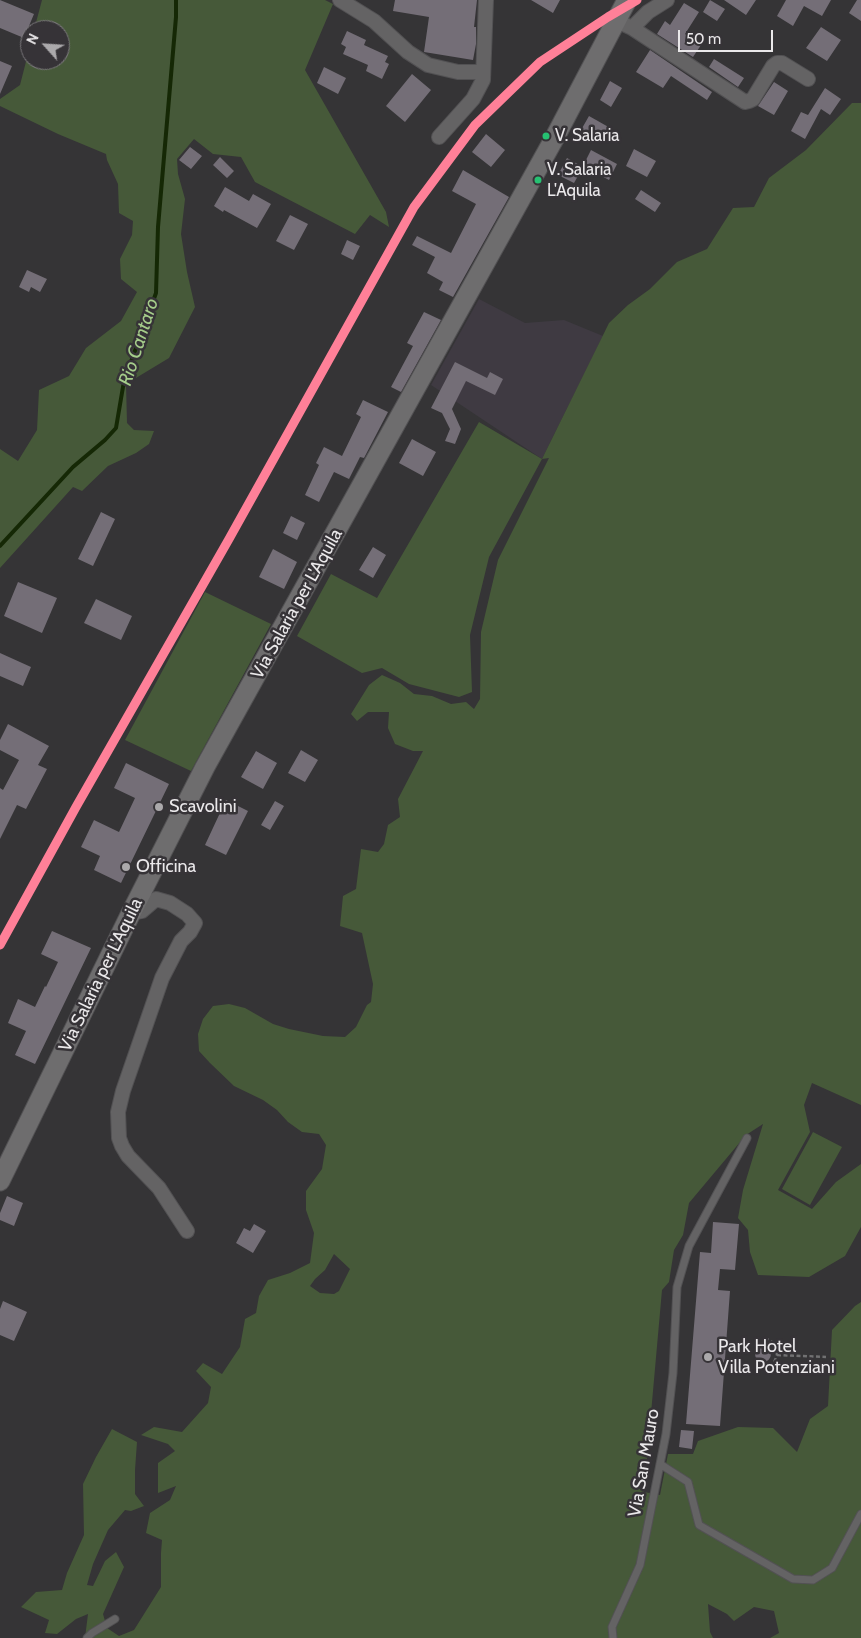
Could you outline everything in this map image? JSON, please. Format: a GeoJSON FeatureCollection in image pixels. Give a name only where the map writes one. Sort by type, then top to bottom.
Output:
{"type":"FeatureCollection","features":[{"type":"Feature","properties":{"kind":"main road","name":"Via Salaria per L'Aquila"},"geometry":{"type":"LineString","coordinates":[[620,28],[627,0]]}},
{"type":"Feature","properties":{"kind":"main road","name":"Via Salaria per L'Aquila"},"geometry":{"type":"LineString","coordinates":[[0,1181],[131,913],[205,767],[554,139],[620,28],[632,0]]}},
{"type":"Feature","properties":{"kind":"street"},"geometry":{"type":"LineString","coordinates":[[340,0],[374,22],[408,52],[428,65],[458,72],[483,72]]}},
{"type":"Feature","properties":{"kind":"street"},"geometry":{"type":"LineString","coordinates":[[439,137],[474,99],[483,80],[486,0]]}},
{"type":"Feature","properties":{"kind":"street"},"geometry":{"type":"LineString","coordinates":[[667,0],[620,28],[745,102],[753,99],[773,66],[777,63],[782,63],[808,79]]}},
{"type":"Feature","properties":{"kind":"street"},"geometry":{"type":"LineString","coordinates":[[131,913],[142,910],[156,900],[170,903],[187,914],[195,923],[190,932],[181,941],[162,978],[123,1091],[118,1112],[119,1138],[122,1146],[128,1156],[159,1188],[187,1231]]}},
{"type":"Feature","properties":{"kind":"lane","name":"Via San Mauro"},"geometry":{"type":"LineString","coordinates":[[613,1638],[612,1627],[640,1565],[666,1434],[673,1372],[678,1287],[689,1246],[747,1138]]}},
{"type":"Feature","properties":{"kind":"lane"},"geometry":{"type":"LineString","coordinates":[[660,1464],[688,1482],[699,1525],[793,1579],[813,1580],[832,1568],[861,1514]]}},
{"type":"Feature","properties":{"kind":"lane"},"geometry":{"type":"LineString","coordinates":[[87,1638],[115,1619]]}},
{"type":"Feature","properties":{"kind":"path"},"geometry":{"type":"LineString","coordinates":[[765,1338],[774,1343],[778,1355],[768,1371]]}},
{"type":"Feature","properties":{"kind":"path"},"geometry":{"type":"LineString","coordinates":[[778,1355],[826,1357]]}},
{"type":"Feature","properties":{"kind":"shaded area"},"geometry":{"type":"Polygon","coordinates":[[[479,299],[525,323],[564,320],[603,336],[542,459],[431,385],[479,299]]]}},
{"type":"Feature","properties":{"kind":"green space"},"geometry":{"type":"Polygon","coordinates":[[[42,0],[325,0],[333,4],[305,70],[386,212],[389,227],[370,215],[355,234],[255,182],[241,157],[213,154],[194,139],[177,159],[178,174],[185,199],[181,234],[195,307],[169,358],[126,384],[127,423],[134,430],[154,431],[149,444],[136,453],[108,466],[82,491],[73,487],[0,568],[0,449],[18,461],[37,430],[39,390],[69,376],[86,348],[121,321],[137,292],[121,279],[120,259],[132,235],[133,221],[119,213],[118,184],[106,154],[58,134],[0,106],[0,99],[20,85],[24,70],[70,70],[70,20],[37,20],[42,0]]]}},
{"type":"Feature","properties":{"kind":"green space"},"geometry":{"type":"Polygon","coordinates":[[[852,103],[861,103],[861,1105],[812,1083],[804,1105],[810,1132],[778,1190],[812,1209],[836,1182],[861,1164],[861,1227],[845,1256],[809,1277],[758,1275],[750,1252],[748,1230],[738,1218],[743,1190],[763,1124],[746,1135],[689,1203],[683,1235],[674,1250],[669,1282],[662,1290],[644,1492],[660,1495],[668,1454],[693,1454],[698,1441],[738,1427],[773,1428],[797,1452],[810,1419],[828,1406],[832,1330],[861,1302],[861,1638],[770,1638],[779,1633],[774,1611],[754,1607],[734,1621],[727,1614],[708,1604],[710,1632],[713,1638],[85,1638],[88,1614],[76,1619],[57,1634],[45,1633],[49,1620],[21,1607],[36,1592],[62,1590],[67,1573],[84,1535],[83,1484],[112,1429],[137,1442],[135,1494],[144,1506],[131,1511],[125,1510],[108,1530],[93,1564],[87,1585],[93,1586],[105,1561],[116,1552],[124,1567],[103,1614],[107,1628],[119,1636],[134,1630],[161,1587],[162,1540],[146,1533],[150,1513],[170,1500],[176,1486],[158,1493],[158,1463],[175,1451],[168,1444],[141,1435],[154,1427],[182,1432],[208,1403],[211,1387],[196,1371],[203,1363],[222,1374],[240,1347],[245,1319],[256,1313],[259,1296],[268,1280],[290,1273],[310,1263],[314,1233],[306,1210],[306,1191],[322,1169],[326,1145],[319,1134],[302,1132],[263,1100],[234,1086],[199,1051],[198,1034],[203,1019],[213,1006],[229,1004],[245,1008],[273,1024],[323,1036],[345,1037],[356,1027],[367,1005],[371,1002],[373,984],[362,933],[340,926],[343,896],[356,889],[361,849],[378,852],[384,844],[388,825],[400,817],[398,799],[423,751],[413,751],[395,744],[388,728],[389,712],[368,712],[357,721],[351,714],[369,685],[382,675],[400,683],[414,694],[432,696],[451,704],[466,702],[474,709],[480,699],[481,632],[498,560],[549,458],[542,459],[609,323],[628,305],[650,289],[677,262],[707,249],[733,208],[754,207],[769,178],[806,150],[852,103]],[[334,1254],[325,1270],[310,1286],[320,1293],[334,1294],[339,1291],[350,1269],[334,1254]]]}},
{"type":"Feature","properties":{"kind":"green space"},"geometry":{"type":"Polygon","coordinates":[[[479,422],[542,459],[489,557],[470,635],[472,692],[459,697],[409,684],[382,668],[362,673],[297,636],[331,574],[377,598],[479,422]]]}},
{"type":"Feature","properties":{"kind":"green space"},"geometry":{"type":"Polygon","coordinates":[[[205,592],[271,624],[191,771],[125,740],[205,592]]]}},
{"type":"Feature","properties":{"kind":"green space"},"geometry":{"type":"Polygon","coordinates":[[[813,1132],[842,1147],[810,1205],[782,1189],[813,1132]]]}},
{"type":"Feature","properties":{"kind":"building"},"geometry":{"type":"Polygon","coordinates":[[[0,0],[34,14],[32,20],[20,20],[20,36],[0,28],[0,0]]]}},
{"type":"Feature","properties":{"kind":"building"},"geometry":{"type":"Polygon","coordinates":[[[395,0],[477,0],[474,27],[476,27],[476,44],[473,60],[424,52],[429,17],[393,11],[395,0]]]}},
{"type":"Feature","properties":{"kind":"building"},"geometry":{"type":"Polygon","coordinates":[[[531,0],[560,0],[553,13],[531,0]]]}},
{"type":"Feature","properties":{"kind":"building"},"geometry":{"type":"Polygon","coordinates":[[[710,0],[725,9],[717,21],[703,12],[710,0]]]}},
{"type":"Feature","properties":{"kind":"building"},"geometry":{"type":"Polygon","coordinates":[[[724,0],[756,0],[746,15],[724,0]]]}},
{"type":"Feature","properties":{"kind":"building"},"geometry":{"type":"Polygon","coordinates":[[[786,0],[831,0],[822,16],[804,6],[793,26],[777,16],[786,0]]]}},
{"type":"Feature","properties":{"kind":"building"},"geometry":{"type":"Polygon","coordinates":[[[857,0],[861,0],[861,21],[849,13],[857,0]]]}},
{"type":"Feature","properties":{"kind":"building"},"geometry":{"type":"Polygon","coordinates":[[[684,3],[699,12],[685,34],[701,45],[693,57],[657,34],[665,21],[670,25],[684,3]]]}},
{"type":"Feature","properties":{"kind":"building"},"geometry":{"type":"Polygon","coordinates":[[[821,27],[841,40],[827,61],[806,48],[821,27]]]}},
{"type":"Feature","properties":{"kind":"building"},"geometry":{"type":"Polygon","coordinates":[[[347,31],[366,40],[364,45],[388,56],[385,62],[389,64],[382,79],[366,71],[368,65],[343,54],[346,47],[341,44],[347,31]]]}},
{"type":"Feature","properties":{"kind":"building"},"geometry":{"type":"Polygon","coordinates":[[[650,50],[712,92],[707,100],[671,76],[663,88],[636,72],[650,50]]]}},
{"type":"Feature","properties":{"kind":"building"},"geometry":{"type":"Polygon","coordinates":[[[714,59],[744,78],[738,87],[709,67],[714,59]]]}},
{"type":"Feature","properties":{"kind":"building"},"geometry":{"type":"Polygon","coordinates":[[[0,61],[12,66],[0,94],[0,61]]]}},
{"type":"Feature","properties":{"kind":"building"},"geometry":{"type":"Polygon","coordinates":[[[324,67],[346,78],[338,94],[317,83],[324,67]]]}},
{"type":"Feature","properties":{"kind":"building"},"geometry":{"type":"Polygon","coordinates":[[[412,74],[431,90],[405,122],[386,106],[412,74]]]}},
{"type":"Feature","properties":{"kind":"building"},"geometry":{"type":"Polygon","coordinates":[[[610,81],[622,88],[611,107],[600,100],[610,81]]]}},
{"type":"Feature","properties":{"kind":"building"},"geometry":{"type":"Polygon","coordinates":[[[774,82],[788,91],[774,115],[758,106],[774,82]]]}},
{"type":"Feature","properties":{"kind":"building"},"geometry":{"type":"Polygon","coordinates":[[[825,88],[841,99],[830,115],[821,109],[805,139],[791,131],[801,112],[808,115],[825,88]]]}},
{"type":"Feature","properties":{"kind":"building"},"geometry":{"type":"Polygon","coordinates":[[[589,116],[612,129],[605,143],[581,130],[589,116]]]}},
{"type":"Feature","properties":{"kind":"building"},"geometry":{"type":"Polygon","coordinates":[[[486,134],[505,150],[491,167],[472,152],[486,134]]]}},
{"type":"Feature","properties":{"kind":"building"},"geometry":{"type":"Polygon","coordinates":[[[190,147],[202,156],[191,169],[179,160],[190,147]]]}},
{"type":"Feature","properties":{"kind":"building"},"geometry":{"type":"Polygon","coordinates":[[[634,149],[656,161],[647,177],[626,166],[634,149]]]}},
{"type":"Feature","properties":{"kind":"building"},"geometry":{"type":"Polygon","coordinates":[[[591,150],[617,164],[609,180],[583,166],[591,150]]]}},
{"type":"Feature","properties":{"kind":"building"},"geometry":{"type":"Polygon","coordinates":[[[220,157],[234,171],[227,178],[213,165],[220,157]]]}},
{"type":"Feature","properties":{"kind":"building"},"geometry":{"type":"Polygon","coordinates":[[[567,158],[583,167],[574,183],[558,175],[567,158]]]}},
{"type":"Feature","properties":{"kind":"building"},"geometry":{"type":"Polygon","coordinates":[[[463,170],[509,197],[453,297],[439,290],[443,282],[427,273],[435,257],[412,245],[417,236],[451,253],[476,204],[452,191],[463,170]]]}},
{"type":"Feature","properties":{"kind":"building"},"geometry":{"type":"Polygon","coordinates":[[[225,187],[249,201],[253,194],[271,204],[257,228],[214,206],[225,187]]]}},
{"type":"Feature","properties":{"kind":"building"},"geometry":{"type":"Polygon","coordinates":[[[641,190],[661,203],[655,212],[635,199],[641,190]]]}},
{"type":"Feature","properties":{"kind":"building"},"geometry":{"type":"Polygon","coordinates":[[[290,215],[308,224],[294,250],[276,241],[290,215]]]}},
{"type":"Feature","properties":{"kind":"building"},"geometry":{"type":"Polygon","coordinates":[[[347,240],[360,246],[353,260],[341,254],[347,240]]]}},
{"type":"Feature","properties":{"kind":"building"},"geometry":{"type":"Polygon","coordinates":[[[27,270],[47,279],[40,292],[31,287],[29,292],[19,287],[27,270]]]}},
{"type":"Feature","properties":{"kind":"building"},"geometry":{"type":"Polygon","coordinates":[[[424,312],[441,320],[401,392],[391,387],[413,346],[407,343],[424,312]]]}},
{"type":"Feature","properties":{"kind":"building"},"geometry":{"type":"Polygon","coordinates":[[[455,362],[487,378],[490,372],[503,379],[495,395],[466,381],[452,409],[461,429],[455,444],[445,441],[450,429],[442,413],[431,408],[455,362]]]}},
{"type":"Feature","properties":{"kind":"building"},"geometry":{"type":"Polygon","coordinates":[[[363,400],[388,412],[364,458],[360,457],[349,479],[334,472],[319,502],[305,495],[319,465],[316,463],[324,447],[342,456],[361,417],[356,414],[363,400]]]}},
{"type":"Feature","properties":{"kind":"building"},"geometry":{"type":"Polygon","coordinates":[[[412,439],[436,452],[423,476],[399,463],[412,439]]]}},
{"type":"Feature","properties":{"kind":"building"},"geometry":{"type":"Polygon","coordinates":[[[101,512],[115,519],[93,566],[78,559],[101,512]]]}},
{"type":"Feature","properties":{"kind":"building"},"geometry":{"type":"Polygon","coordinates":[[[291,516],[305,523],[297,540],[283,533],[291,516]]]}},
{"type":"Feature","properties":{"kind":"building"},"geometry":{"type":"Polygon","coordinates":[[[373,547],[386,555],[373,578],[359,570],[373,547]]]}},
{"type":"Feature","properties":{"kind":"building"},"geometry":{"type":"Polygon","coordinates":[[[273,549],[297,562],[284,589],[259,577],[273,549]]]}},
{"type":"Feature","properties":{"kind":"building"},"geometry":{"type":"Polygon","coordinates":[[[18,582],[57,598],[42,633],[4,616],[18,582]]]}},
{"type":"Feature","properties":{"kind":"building"},"geometry":{"type":"Polygon","coordinates":[[[96,599],[132,616],[121,640],[84,623],[96,599]]]}},
{"type":"Feature","properties":{"kind":"building"},"geometry":{"type":"Polygon","coordinates":[[[0,653],[31,667],[23,686],[0,676],[0,653]]]}},
{"type":"Feature","properties":{"kind":"building"},"geometry":{"type":"Polygon","coordinates":[[[8,724],[49,746],[38,765],[47,769],[26,809],[17,805],[0,839],[0,788],[3,790],[19,760],[0,750],[0,740],[8,724]]]}},
{"type":"Feature","properties":{"kind":"building"},"geometry":{"type":"Polygon","coordinates":[[[301,750],[318,760],[305,782],[288,773],[301,750]]]}},
{"type":"Feature","properties":{"kind":"building"},"geometry":{"type":"Polygon","coordinates":[[[256,751],[277,763],[263,789],[241,777],[256,751]]]}},
{"type":"Feature","properties":{"kind":"building"},"geometry":{"type":"Polygon","coordinates":[[[126,763],[169,784],[121,883],[94,870],[100,856],[81,847],[94,820],[119,832],[135,798],[114,788],[126,763]]]}},
{"type":"Feature","properties":{"kind":"building"},"geometry":{"type":"Polygon","coordinates":[[[226,800],[248,811],[226,855],[205,845],[226,800]]]}},
{"type":"Feature","properties":{"kind":"building"},"geometry":{"type":"Polygon","coordinates":[[[275,801],[284,806],[270,830],[261,825],[275,801]]]}},
{"type":"Feature","properties":{"kind":"building"},"geometry":{"type":"Polygon","coordinates":[[[52,931],[91,948],[35,1064],[15,1055],[26,1031],[8,1023],[18,999],[35,1007],[58,962],[41,954],[52,931]]]}},
{"type":"Feature","properties":{"kind":"building"},"geometry":{"type":"Polygon","coordinates":[[[7,1196],[23,1203],[14,1226],[0,1220],[0,1213],[7,1196]]]}},
{"type":"Feature","properties":{"kind":"building","name":"Park Hotel Villa Potenziani"},"geometry":{"type":"Polygon","coordinates":[[[713,1222],[739,1224],[735,1270],[720,1269],[718,1290],[730,1291],[720,1426],[686,1424],[700,1252],[711,1253],[713,1222]]]}},
{"type":"Feature","properties":{"kind":"building"},"geometry":{"type":"Polygon","coordinates":[[[254,1224],[266,1231],[253,1253],[236,1243],[244,1228],[250,1231],[254,1224]]]}},
{"type":"Feature","properties":{"kind":"building"},"geometry":{"type":"Polygon","coordinates":[[[3,1301],[27,1312],[14,1341],[0,1335],[0,1309],[3,1301]]]}},
{"type":"Feature","properties":{"kind":"building"},"geometry":{"type":"Polygon","coordinates":[[[760,1346],[766,1346],[771,1351],[769,1360],[760,1362],[755,1357],[755,1351],[760,1346]]]}},
{"type":"Feature","properties":{"kind":"building"},"geometry":{"type":"Polygon","coordinates":[[[681,1430],[694,1431],[692,1449],[679,1447],[681,1430]]]}},
{"type":"Feature","properties":{"kind":"waterway","name":"Rio Cantaro"},"geometry":{"type":"LineString","coordinates":[[0,546],[73,467],[116,428],[124,381],[156,293],[158,227],[176,0]]}},
{"type":"Feature","properties":{"kind":"transit line"},"geometry":{"type":"LineString","coordinates":[[0,945],[414,207],[475,125],[540,62],[637,0]]}},
{"type":"Feature","properties":{"kind":"place","name":"V. Salaria"},"geometry":{"type":"Point","coordinates":[546,136]}},
{"type":"Feature","properties":{"kind":"place","name":"V. Salaria L'Aquila"},"geometry":{"type":"Point","coordinates":[538,180]}},
{"type":"Feature","properties":{"kind":"place","name":"Scavolini"},"geometry":{"type":"Point","coordinates":[159,807]}},
{"type":"Feature","properties":{"kind":"place","name":"Officina"},"geometry":{"type":"Point","coordinates":[126,867]}},
{"type":"Feature","properties":{"kind":"place","name":"Park Hotel Villa Potenziani"},"geometry":{"type":"Point","coordinates":[708,1357]}}]}
